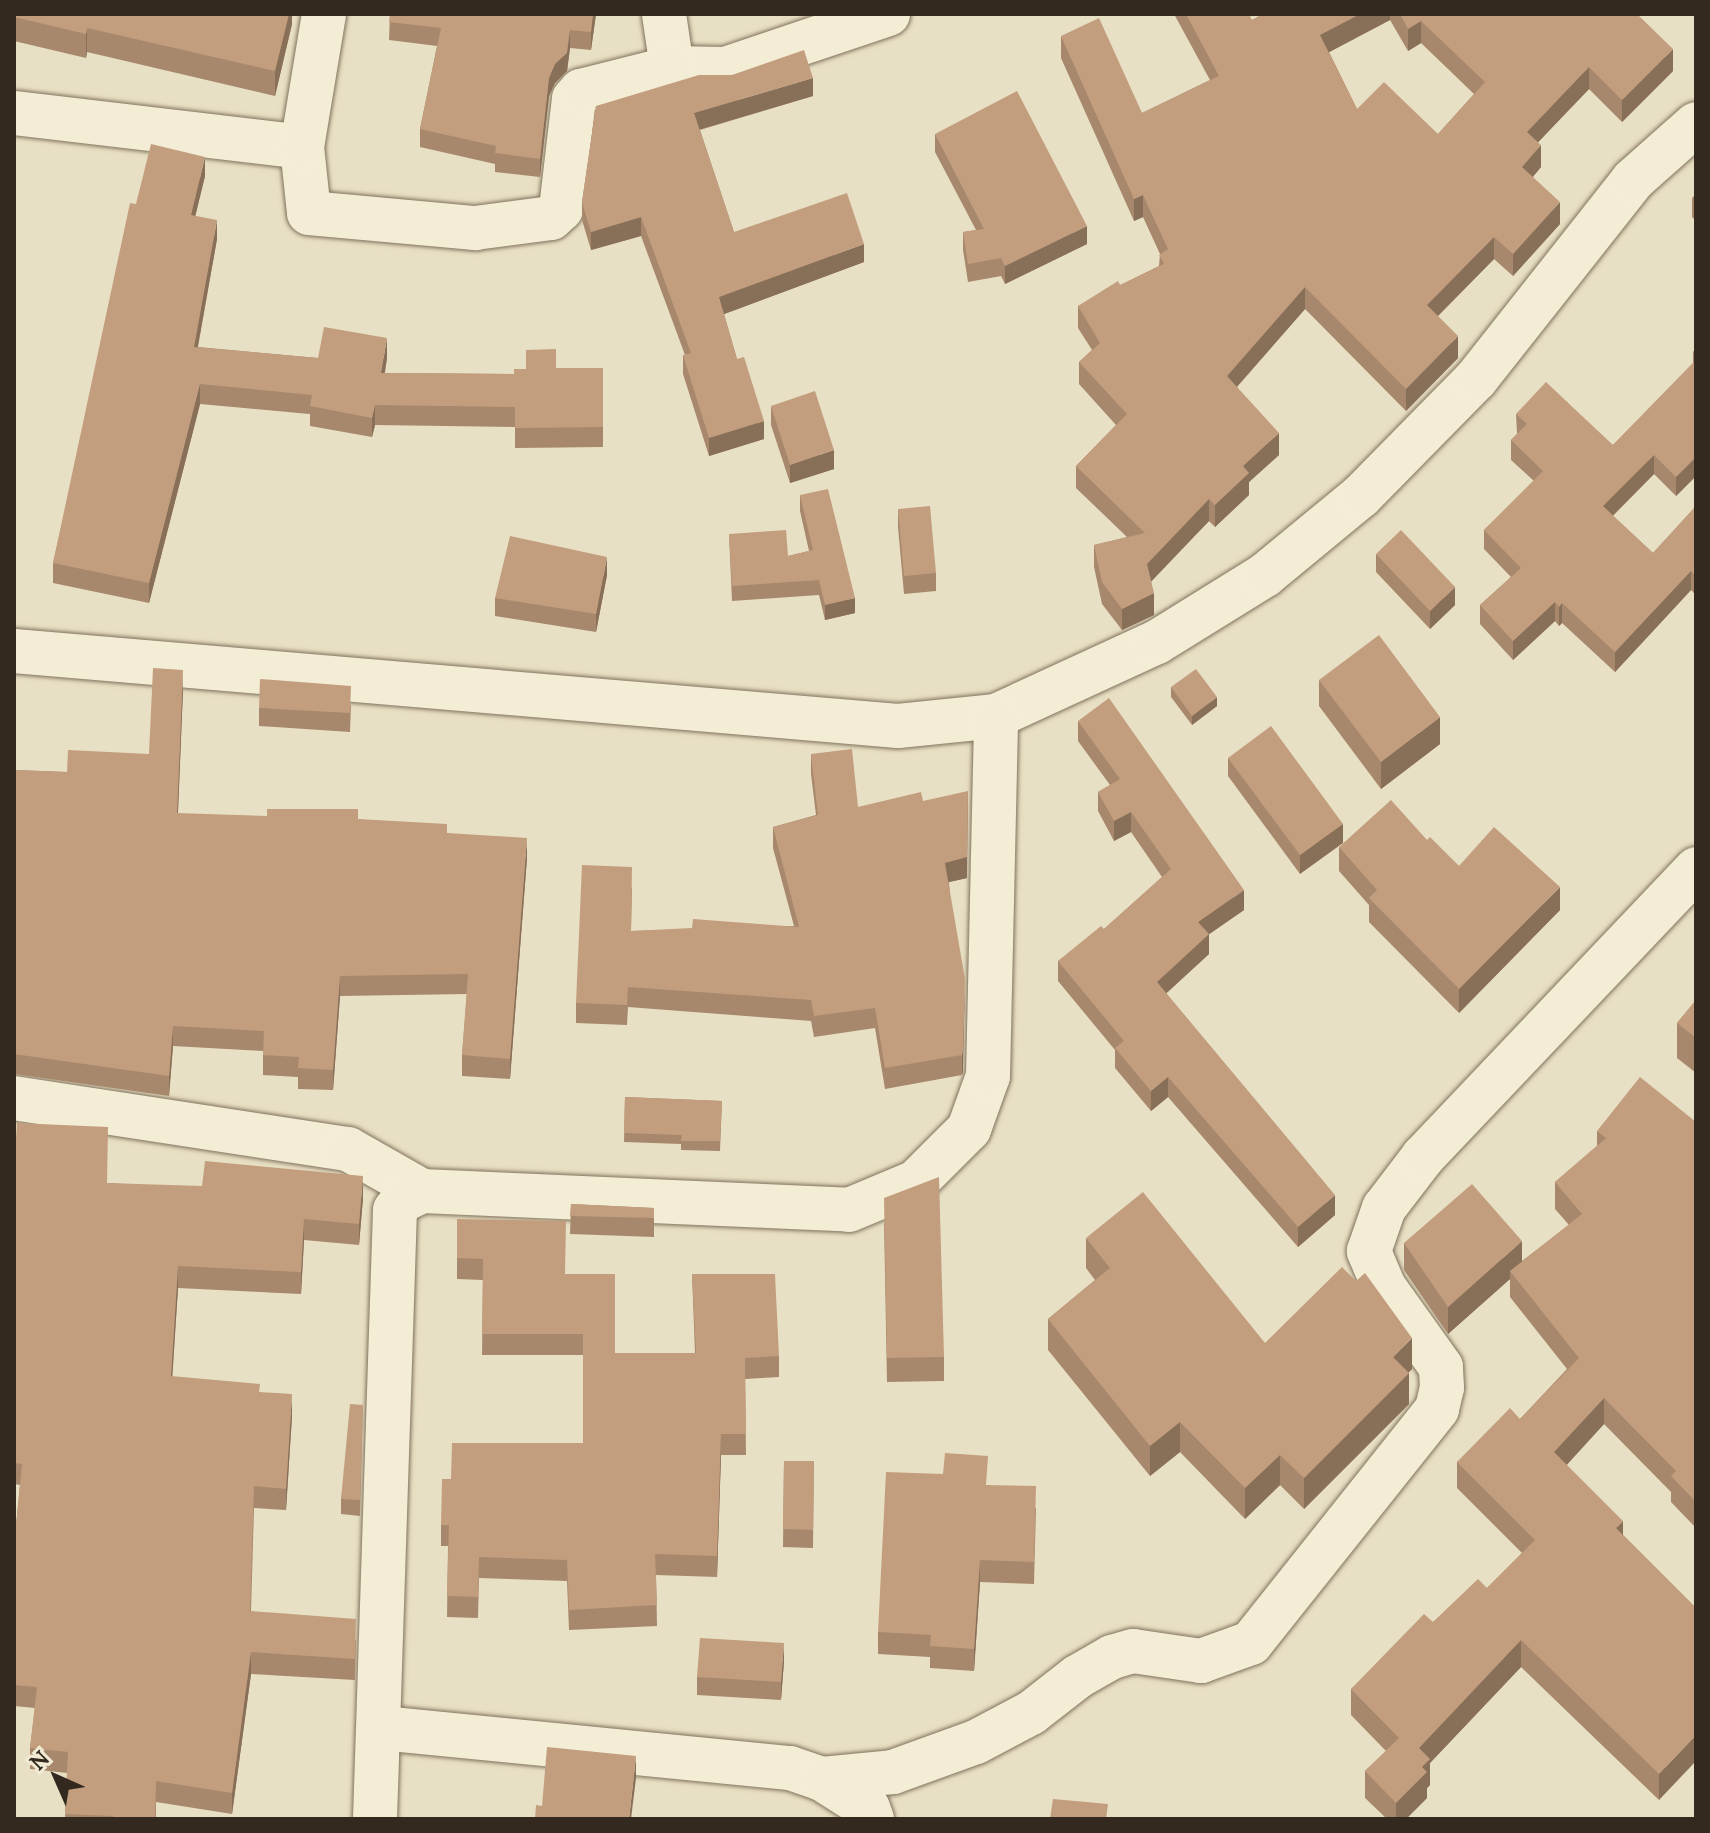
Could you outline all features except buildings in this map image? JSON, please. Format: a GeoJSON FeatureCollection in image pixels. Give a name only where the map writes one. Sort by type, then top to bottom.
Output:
{"type":"FeatureCollection","features":[{"type":"Feature","properties":{"kind":"street"},"geometry":{"type":"LineString","coordinates":[[324,14],[302,147],[309,213],[475,228],[551,218],[561,209],[574,99],[581,91],[672,68],[725,69],[888,14]]}},
{"type":"Feature","properties":{"kind":"street"},"geometry":{"type":"LineString","coordinates":[[664,14],[672,68]]}},
{"type":"Feature","properties":{"kind":"street"},"geometry":{"type":"LineString","coordinates":[[14,113],[302,147]]}},
{"type":"Feature","properties":{"kind":"street"},"geometry":{"type":"LineString","coordinates":[[14,651],[898,726],[996,716],[1157,642],[1265,575],[1361,496],[1476,379],[1633,180],[1696,124]]}},
{"type":"Feature","properties":{"kind":"street"},"geometry":{"type":"LineString","coordinates":[[14,1098],[348,1149],[422,1191],[849,1210],[916,1182],[969,1129],[988,1076],[996,716]]}},
{"type":"Feature","properties":{"kind":"street"},"geometry":{"type":"LineString","coordinates":[[822,1779],[893,1772],[976,1742],[1031,1713],[1077,1677],[1112,1657],[1133,1651],[1201,1661],[1251,1643],[1437,1409],[1442,1388],[1441,1367],[1384,1287],[1369,1251],[1384,1208],[1423,1157],[1696,869]]}},
{"type":"Feature","properties":{"kind":"street"},"geometry":{"type":"LineString","coordinates":[[375,1819],[381,1728],[383,1495],[395,1210],[403,1200],[422,1191]]}},
{"type":"Feature","properties":{"kind":"street"},"geometry":{"type":"LineString","coordinates":[[381,1728],[790,1768],[822,1779],[868,1808],[872,1819]]}}]}
